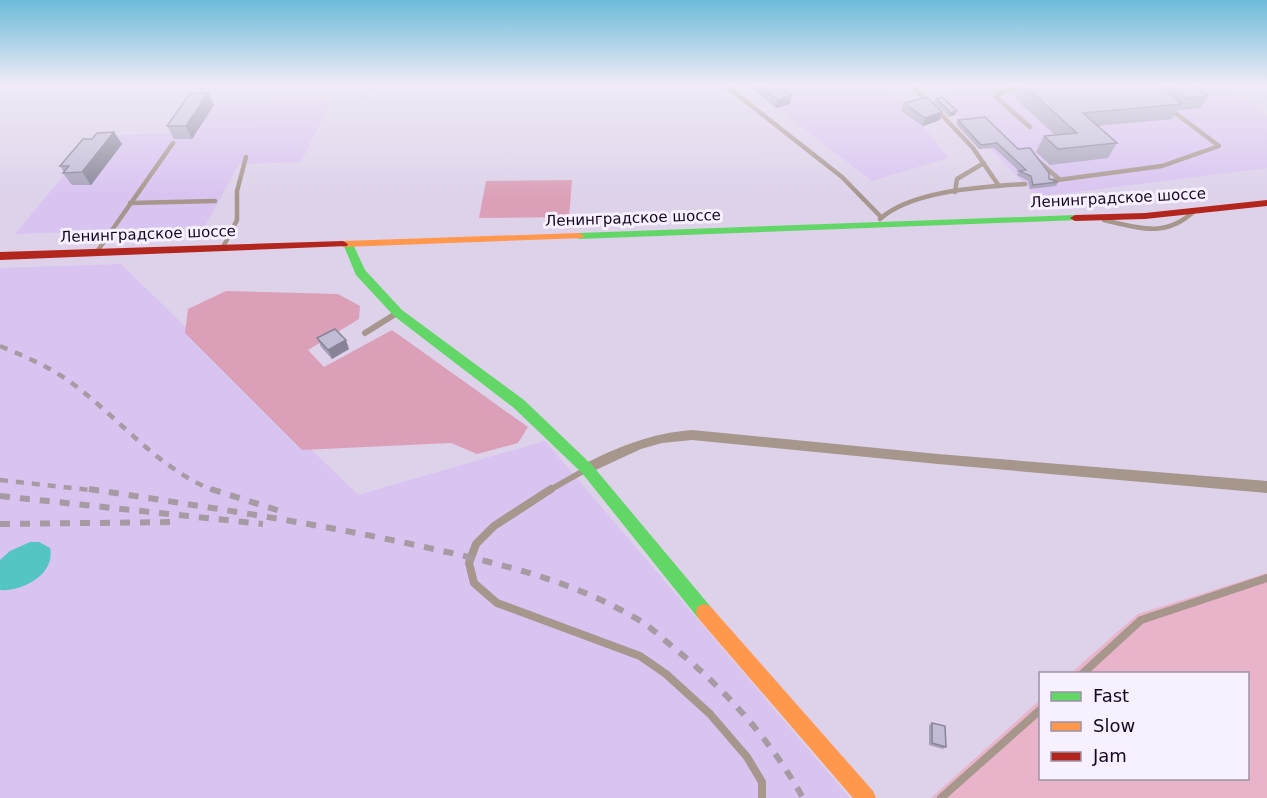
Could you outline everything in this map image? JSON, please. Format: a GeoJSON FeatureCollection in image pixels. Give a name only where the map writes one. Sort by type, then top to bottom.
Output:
{"type":"FeatureCollection","features":[{"type":"Feature","properties":{"kind":"main road","name":"Ленинградское шоссе"},"geometry":{"type":"LineString","coordinates":[[0,256],[348,244],[880,221],[1098,218],[1193,212],[1267,203]]}},
{"type":"Feature","properties":{"kind":"main road"},"geometry":{"type":"LineString","coordinates":[[348,244],[360,272],[398,313],[519,404],[587,469],[689,594],[866,798]]}},
{"type":"Feature","properties":{"kind":"street"},"geometry":{"type":"LineString","coordinates":[[587,469],[637,443],[663,436],[692,435],[1267,487]]}},
{"type":"Feature","properties":{"kind":"lane"},"geometry":{"type":"LineString","coordinates":[[772,122],[842,177],[872,205],[880,221],[920,199],[956,192],[1025,184]]}},
{"type":"Feature","properties":{"kind":"lane"},"geometry":{"type":"LineString","coordinates":[[946,122],[984,163],[999,186]]}},
{"type":"Feature","properties":{"kind":"lane"},"geometry":{"type":"LineString","coordinates":[[1025,122],[1030,127]]}},
{"type":"Feature","properties":{"kind":"lane"},"geometry":{"type":"LineString","coordinates":[[1050,181],[1162,166],[1219,146],[1188,122]]}},
{"type":"Feature","properties":{"kind":"lane"},"geometry":{"type":"LineString","coordinates":[[96,253],[173,143]]}},
{"type":"Feature","properties":{"kind":"lane"},"geometry":{"type":"LineString","coordinates":[[1032,154],[1059,179]]}},
{"type":"Feature","properties":{"kind":"lane"},"geometry":{"type":"LineString","coordinates":[[222,249],[237,220],[237,191],[242,164],[246,157]]}},
{"type":"Feature","properties":{"kind":"lane"},"geometry":{"type":"LineString","coordinates":[[956,192],[957,180],[984,163]]}},
{"type":"Feature","properties":{"kind":"lane"},"geometry":{"type":"LineString","coordinates":[[130,203],[215,201]]}},
{"type":"Feature","properties":{"kind":"lane"},"geometry":{"type":"LineString","coordinates":[[365,333],[398,313]]}},
{"type":"Feature","properties":{"kind":"lane"},"geometry":{"type":"LineString","coordinates":[[587,469],[488,528],[473,545],[470,574],[480,592],[497,603],[640,656],[666,674],[710,714],[747,757],[762,782],[762,798]]}},
{"type":"Feature","properties":{"kind":"lane"},"geometry":{"type":"LineString","coordinates":[[1084,672],[1141,620],[1267,578]]}},
{"type":"Feature","properties":{"kind":"lane"},"geometry":{"type":"LineString","coordinates":[[941,798],[1039,712]]}},
{"type":"Feature","properties":{"kind":"shaded area"},"geometry":{"type":"Polygon","coordinates":[[[184,122],[321,122],[301,162],[239,164],[204,228],[15,234],[96,136],[177,133],[184,122]]]}},
{"type":"Feature","properties":{"kind":"shaded area"},"geometry":{"type":"Polygon","coordinates":[[[795,122],[934,122],[923,126],[948,158],[872,181],[795,122]]]}},
{"type":"Feature","properties":{"kind":"shaded area"},"geometry":{"type":"Polygon","coordinates":[[[964,122],[1267,122],[1267,168],[1037,197],[964,122]]]}},
{"type":"Feature","properties":{"kind":"shaded area"},"geometry":{"type":"Polygon","coordinates":[[[572,180],[569,217],[479,218],[486,181],[572,180]]]}},
{"type":"Feature","properties":{"kind":"shaded area"},"geometry":{"type":"Polygon","coordinates":[[[121,264],[358,495],[545,441],[850,798],[0,798],[0,268],[121,264]]]}},
{"type":"Feature","properties":{"kind":"shaded area"},"geometry":{"type":"Polygon","coordinates":[[[226,291],[338,294],[360,306],[359,319],[308,350],[324,367],[392,330],[528,427],[518,443],[477,454],[451,443],[302,450],[185,333],[188,309],[226,291]]]}},
{"type":"Feature","properties":{"kind":"shaded area"},"geometry":{"type":"Polygon","coordinates":[[[30,542],[39,542],[50,548],[48,566],[36,580],[18,588],[0,590],[0,560],[10,551],[30,542]]]}},
{"type":"Feature","properties":{"kind":"shaded area"},"geometry":{"type":"Polygon","coordinates":[[[1267,573],[1267,798],[931,798],[1039,701],[1039,780],[1249,780],[1249,672],[1072,672],[1138,614],[1267,573]]]}},
{"type":"Feature","properties":{"kind":"building"},"geometry":{"type":"Polygon","coordinates":[[[170,122],[189,122],[186,126],[167,126],[170,122]]]}},
{"type":"Feature","properties":{"kind":"building"},"geometry":{"type":"Polygon","coordinates":[[[960,122],[990,122],[1018,149],[1030,148],[1049,173],[1049,179],[1058,182],[1033,185],[1031,176],[1019,171],[1026,170],[997,143],[981,145],[960,122]]]}},
{"type":"Feature","properties":{"kind":"building"},"geometry":{"type":"Polygon","coordinates":[[[1065,122],[1093,122],[1117,143],[1058,149],[1044,136],[1077,133],[1065,122]]]}},
{"type":"Feature","properties":{"kind":"building"},"geometry":{"type":"Polygon","coordinates":[[[114,132],[82,172],[63,173],[69,166],[60,166],[83,139],[92,139],[97,133],[114,132]]]}},
{"type":"Feature","properties":{"kind":"building"},"geometry":{"type":"Polygon","coordinates":[[[335,329],[346,340],[328,350],[317,338],[335,329]]]}},
{"type":"Feature","properties":{"kind":"building"},"geometry":{"type":"Polygon","coordinates":[[[932,723],[945,726],[946,747],[932,743],[932,723]]]}},
{"type":"Feature","properties":{"kind":"railway"},"geometry":{"type":"LineString","coordinates":[[0,346],[44,366],[69,381],[156,456],[194,481],[215,491]]}},
{"type":"Feature","properties":{"kind":"railway"},"geometry":{"type":"LineString","coordinates":[[0,480],[99,491]]}},
{"type":"Feature","properties":{"kind":"railway"},"geometry":{"type":"LineString","coordinates":[[89,489],[379,537],[506,566],[589,595],[616,607],[646,625],[729,698],[777,756],[803,798]]}},
{"type":"Feature","properties":{"kind":"railway"},"geometry":{"type":"LineString","coordinates":[[211,489],[280,511]]}},
{"type":"Feature","properties":{"kind":"railway"},"geometry":{"type":"LineString","coordinates":[[0,496],[263,524]]}},
{"type":"Feature","properties":{"kind":"railway"},"geometry":{"type":"LineString","coordinates":[[0,524],[180,522]]}},
{"type":"Feature","properties":{"kind":"traffic: fast"},"geometry":{"type":"LineString","coordinates":[[579,236],[1075,218]]}},
{"type":"Feature","properties":{"kind":"traffic: fast"},"geometry":{"type":"LineString","coordinates":[[348,244],[360,272],[398,313],[519,404],[587,469],[704,612]]}},
{"type":"Feature","properties":{"kind":"traffic: slow"},"geometry":{"type":"LineString","coordinates":[[343,244],[579,236]]}},
{"type":"Feature","properties":{"kind":"traffic: slow"},"geometry":{"type":"LineString","coordinates":[[704,612],[866,798]]}},
{"type":"Feature","properties":{"kind":"traffic: jam"},"geometry":{"type":"LineString","coordinates":[[1075,218],[1145,216],[1267,203]]}},
{"type":"Feature","properties":{"kind":"traffic: jam"},"geometry":{"type":"LineString","coordinates":[[0,256],[343,244]]}}]}
